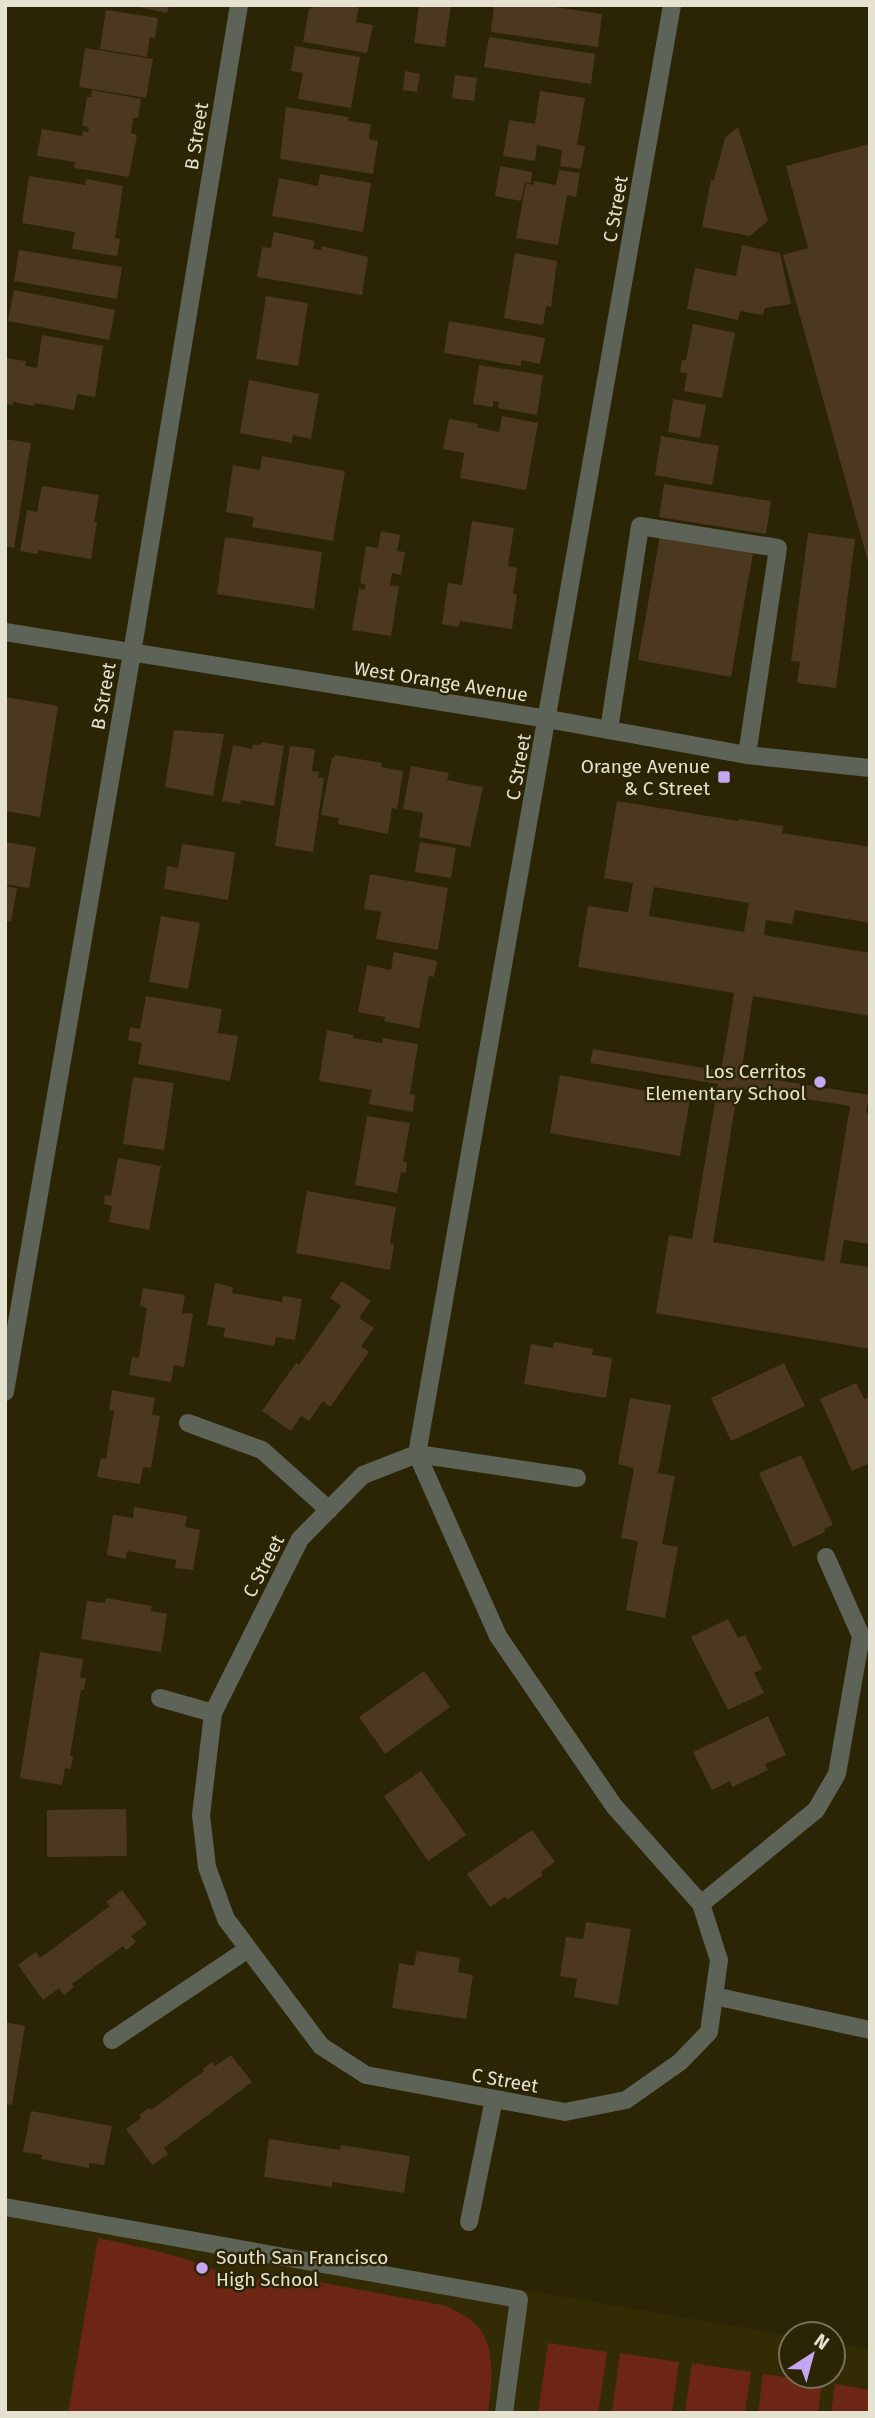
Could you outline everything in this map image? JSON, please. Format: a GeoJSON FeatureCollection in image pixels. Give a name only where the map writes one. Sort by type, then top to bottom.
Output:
{"type":"FeatureCollection","features":[{"type":"Feature","properties":{"kind":"street","name":"B Street"},"geometry":{"type":"LineString","coordinates":[[5,1392],[132,653],[239,5]]}},
{"type":"Feature","properties":{"kind":"street","name":"C Street"},"geometry":{"type":"LineString","coordinates":[[417,1454],[363,1475],[300,1539],[213,1713],[201,1815],[206,1867],[226,1919],[321,2046],[366,2075],[565,2112],[626,2100],[680,2062],[709,2032],[719,1961],[701,1904],[614,1806],[498,1636],[417,1454],[672,5]]}},
{"type":"Feature","properties":{"kind":"street"},"geometry":{"type":"LineString","coordinates":[[609,730],[640,526],[778,548],[747,755]]}},
{"type":"Feature","properties":{"kind":"street","name":"West Orange Avenue"},"geometry":{"type":"LineString","coordinates":[[5,632],[548,719],[747,755],[870,768]]}},
{"type":"Feature","properties":{"kind":"street"},"geometry":{"type":"LineString","coordinates":[[188,1423],[262,1450],[329,1510]]}},
{"type":"Feature","properties":{"kind":"street"},"geometry":{"type":"LineString","coordinates":[[417,1454],[577,1478]]}},
{"type":"Feature","properties":{"kind":"street"},"geometry":{"type":"LineString","coordinates":[[701,1904],[816,1810],[837,1774],[861,1636],[826,1557]]}},
{"type":"Feature","properties":{"kind":"street"},"geometry":{"type":"LineString","coordinates":[[160,1698],[213,1713]]}},
{"type":"Feature","properties":{"kind":"street"},"geometry":{"type":"LineString","coordinates":[[113,2040],[248,1949]]}},
{"type":"Feature","properties":{"kind":"street"},"geometry":{"type":"LineString","coordinates":[[714,1996],[870,2029]]}},
{"type":"Feature","properties":{"kind":"street"},"geometry":{"type":"LineString","coordinates":[[470,2222],[494,2099]]}},
{"type":"Feature","properties":{"kind":"street"},"geometry":{"type":"LineString","coordinates":[[5,2207],[519,2299],[504,2413]]}},
{"type":"Feature","properties":{"kind":"shaded area","name":"South San Francisco High School"},"geometry":{"type":"Polygon","coordinates":[[[5,2200],[777,2334],[777,2390],[847,2390],[847,2346],[870,2350],[870,2413],[5,2413],[5,2200]]]}},
{"type":"Feature","properties":{"kind":"shaded area"},"geometry":{"type":"Polygon","coordinates":[[[98,2238],[194,2262],[250,2288],[265,2272],[447,2306],[471,2320],[486,2339],[491,2363],[488,2413],[68,2413],[98,2238]]]}},
{"type":"Feature","properties":{"kind":"shaded area"},"geometry":{"type":"Polygon","coordinates":[[[548,2343],[607,2352],[598,2413],[538,2413],[548,2343]]]}},
{"type":"Feature","properties":{"kind":"shaded area"},"geometry":{"type":"Polygon","coordinates":[[[620,2353],[679,2362],[672,2413],[612,2413],[620,2353]]]}},
{"type":"Feature","properties":{"kind":"shaded area"},"geometry":{"type":"Polygon","coordinates":[[[692,2363],[751,2372],[745,2413],[685,2413],[692,2363]]]}},
{"type":"Feature","properties":{"kind":"shaded area"},"geometry":{"type":"Polygon","coordinates":[[[763,2374],[777,2376],[777,2390],[821,2390],[818,2413],[758,2413],[763,2374]]]}},
{"type":"Feature","properties":{"kind":"shaded area"},"geometry":{"type":"Polygon","coordinates":[[[847,2386],[870,2390],[870,2413],[831,2413],[834,2390],[847,2390],[847,2386]]]}},
{"type":"Feature","properties":{"kind":"building"},"geometry":{"type":"Polygon","coordinates":[[[130,5],[169,5],[167,13],[130,5]]]}},
{"type":"Feature","properties":{"kind":"building"},"geometry":{"type":"Polygon","coordinates":[[[313,5],[359,5],[356,22],[373,25],[367,53],[303,42],[309,8],[313,9],[313,5]]]}},
{"type":"Feature","properties":{"kind":"building"},"geometry":{"type":"Polygon","coordinates":[[[419,5],[451,5],[445,47],[414,43],[419,5]]]}},
{"type":"Feature","properties":{"kind":"building"},"geometry":{"type":"Polygon","coordinates":[[[494,5],[542,5],[602,14],[598,47],[491,32],[494,5]]]}},
{"type":"Feature","properties":{"kind":"building"},"geometry":{"type":"Polygon","coordinates":[[[106,10],[158,18],[155,38],[150,37],[147,57],[100,49],[106,10]]]}},
{"type":"Feature","properties":{"kind":"building"},"geometry":{"type":"Polygon","coordinates":[[[489,37],[595,54],[591,84],[484,67],[489,37]]]}},
{"type":"Feature","properties":{"kind":"building"},"geometry":{"type":"Polygon","coordinates":[[[295,46],[360,57],[351,108],[298,99],[303,73],[291,71],[295,46]]]}},
{"type":"Feature","properties":{"kind":"building"},"geometry":{"type":"Polygon","coordinates":[[[85,48],[153,59],[146,98],[79,87],[85,48]]]}},
{"type":"Feature","properties":{"kind":"building"},"geometry":{"type":"Polygon","coordinates":[[[405,71],[420,74],[417,92],[403,90],[405,71]]]}},
{"type":"Feature","properties":{"kind":"building"},"geometry":{"type":"Polygon","coordinates":[[[455,75],[477,78],[474,101],[452,98],[455,75]]]}},
{"type":"Feature","properties":{"kind":"building"},"geometry":{"type":"Polygon","coordinates":[[[92,90],[141,99],[138,118],[133,118],[131,133],[137,135],[129,177],[74,168],[75,162],[37,156],[42,129],[82,136],[83,131],[88,132],[89,127],[82,126],[87,97],[91,97],[92,90]]]}},
{"type":"Feature","properties":{"kind":"building"},"geometry":{"type":"Polygon","coordinates":[[[540,91],[585,98],[577,145],[585,146],[581,169],[560,166],[562,150],[537,145],[535,161],[503,156],[509,120],[535,124],[540,91]]]}},
{"type":"Feature","properties":{"kind":"building"},"geometry":{"type":"Polygon","coordinates":[[[286,107],[349,117],[348,121],[371,124],[369,139],[378,141],[373,174],[280,159],[286,107]]]}},
{"type":"Feature","properties":{"kind":"building"},"geometry":{"type":"Polygon","coordinates":[[[738,127],[768,221],[750,236],[702,227],[711,180],[714,180],[725,138],[738,127]]]}},
{"type":"Feature","properties":{"kind":"building"},"geometry":{"type":"Polygon","coordinates":[[[869,144],[869,565],[783,255],[808,248],[786,166],[869,144]]]}},
{"type":"Feature","properties":{"kind":"building"},"geometry":{"type":"Polygon","coordinates":[[[500,166],[532,172],[531,183],[525,182],[521,201],[495,196],[500,166]]]}},
{"type":"Feature","properties":{"kind":"building"},"geometry":{"type":"Polygon","coordinates":[[[559,170],[580,173],[576,197],[567,195],[558,245],[516,238],[526,183],[534,185],[534,181],[556,185],[559,170]]]}},
{"type":"Feature","properties":{"kind":"building"},"geometry":{"type":"Polygon","coordinates":[[[320,174],[371,183],[363,232],[272,216],[279,178],[318,186],[320,174]]]}},
{"type":"Feature","properties":{"kind":"building"},"geometry":{"type":"Polygon","coordinates":[[[29,176],[85,185],[86,179],[123,186],[115,238],[120,239],[117,256],[72,249],[75,232],[22,223],[29,176]]]}},
{"type":"Feature","properties":{"kind":"building"},"geometry":{"type":"Polygon","coordinates":[[[274,232],[315,241],[313,249],[321,250],[322,246],[368,257],[362,295],[257,277],[262,247],[271,248],[274,232]]]}},
{"type":"Feature","properties":{"kind":"building"},"geometry":{"type":"Polygon","coordinates":[[[742,245],[780,253],[791,304],[765,308],[763,315],[740,311],[738,320],[687,309],[695,268],[736,276],[742,245]]]}},
{"type":"Feature","properties":{"kind":"building"},"geometry":{"type":"Polygon","coordinates":[[[19,250],[122,267],[117,299],[14,281],[19,250]]]}},
{"type":"Feature","properties":{"kind":"building"},"geometry":{"type":"Polygon","coordinates":[[[515,253],[557,261],[551,307],[546,306],[543,325],[504,318],[515,253]]]}},
{"type":"Feature","properties":{"kind":"building"},"geometry":{"type":"Polygon","coordinates":[[[14,290],[115,310],[109,340],[8,321],[14,290]]]}},
{"type":"Feature","properties":{"kind":"building"},"geometry":{"type":"Polygon","coordinates":[[[266,296],[308,303],[298,366],[256,359],[266,296]]]}},
{"type":"Feature","properties":{"kind":"building"},"geometry":{"type":"Polygon","coordinates":[[[449,321],[545,338],[540,364],[521,360],[521,366],[444,353],[449,321]]]}},
{"type":"Feature","properties":{"kind":"building"},"geometry":{"type":"Polygon","coordinates":[[[693,324],[735,333],[722,398],[684,391],[687,373],[680,372],[682,360],[686,360],[693,324]]]}},
{"type":"Feature","properties":{"kind":"building"},"geometry":{"type":"Polygon","coordinates":[[[42,335],[103,346],[95,397],[77,394],[74,410],[35,403],[34,406],[13,402],[13,405],[5,404],[5,358],[26,361],[25,366],[37,368],[42,335]]]}},
{"type":"Feature","properties":{"kind":"building"},"geometry":{"type":"Polygon","coordinates":[[[479,365],[543,375],[537,415],[498,408],[499,402],[493,401],[493,407],[473,404],[479,365]]]}},
{"type":"Feature","properties":{"kind":"building"},"geometry":{"type":"Polygon","coordinates":[[[249,380],[319,394],[311,439],[293,435],[292,443],[240,433],[249,380]]]}},
{"type":"Feature","properties":{"kind":"building"},"geometry":{"type":"Polygon","coordinates":[[[673,399],[706,405],[700,438],[668,432],[673,399]]]}},
{"type":"Feature","properties":{"kind":"building"},"geometry":{"type":"Polygon","coordinates":[[[502,416],[538,423],[526,490],[460,478],[464,453],[443,449],[449,419],[478,424],[477,427],[499,432],[502,416]]]}},
{"type":"Feature","properties":{"kind":"building"},"geometry":{"type":"Polygon","coordinates":[[[661,436],[719,446],[712,485],[655,475],[661,436]]]}},
{"type":"Feature","properties":{"kind":"building"},"geometry":{"type":"Polygon","coordinates":[[[5,439],[31,443],[14,548],[5,546],[5,439]]]}},
{"type":"Feature","properties":{"kind":"building"},"geometry":{"type":"Polygon","coordinates":[[[262,456],[345,471],[333,541],[252,527],[254,517],[226,512],[233,465],[260,470],[262,456]]]}},
{"type":"Feature","properties":{"kind":"building"},"geometry":{"type":"Polygon","coordinates":[[[664,484],[771,501],[766,534],[659,517],[664,484]]]}},
{"type":"Feature","properties":{"kind":"building"},"geometry":{"type":"Polygon","coordinates":[[[42,486],[99,495],[91,559],[38,550],[38,554],[20,551],[27,510],[37,512],[42,486]]]}},
{"type":"Feature","properties":{"kind":"building"},"geometry":{"type":"Polygon","coordinates":[[[472,521],[514,528],[508,566],[517,568],[513,594],[517,594],[512,629],[460,621],[459,627],[442,624],[448,583],[462,585],[472,521]]]}},
{"type":"Feature","properties":{"kind":"building"},"geometry":{"type":"Polygon","coordinates":[[[381,531],[400,535],[397,551],[405,552],[401,575],[392,573],[390,585],[399,586],[391,636],[352,630],[359,588],[364,590],[366,585],[360,583],[366,546],[378,548],[381,531]]]}},
{"type":"Feature","properties":{"kind":"building"},"geometry":{"type":"Polygon","coordinates":[[[808,533],[855,539],[836,688],[797,683],[800,662],[791,661],[808,533]]]}},
{"type":"Feature","properties":{"kind":"building"},"geometry":{"type":"Polygon","coordinates":[[[660,536],[753,553],[731,677],[638,660],[660,536]]]}},
{"type":"Feature","properties":{"kind":"building"},"geometry":{"type":"Polygon","coordinates":[[[225,537],[322,552],[314,609],[217,594],[225,537]]]}},
{"type":"Feature","properties":{"kind":"building"},"geometry":{"type":"Polygon","coordinates":[[[5,697],[58,706],[40,817],[5,811],[5,697]]]}},
{"type":"Feature","properties":{"kind":"building"},"geometry":{"type":"Polygon","coordinates":[[[174,730],[224,734],[213,796],[165,787],[174,730]]]}},
{"type":"Feature","properties":{"kind":"building"},"geometry":{"type":"Polygon","coordinates":[[[261,742],[284,746],[274,806],[241,800],[240,804],[222,801],[233,745],[252,749],[253,744],[261,745],[261,742]]]}},
{"type":"Feature","properties":{"kind":"building"},"geometry":{"type":"Polygon","coordinates":[[[290,746],[315,749],[312,771],[319,772],[318,777],[324,778],[313,852],[275,846],[290,746]]]}},
{"type":"Feature","properties":{"kind":"building"},"geometry":{"type":"Polygon","coordinates":[[[335,755],[382,763],[381,767],[403,771],[397,809],[392,808],[388,834],[338,824],[339,818],[321,815],[332,758],[335,755]]]}},
{"type":"Feature","properties":{"kind":"building"},"geometry":{"type":"Polygon","coordinates":[[[411,766],[449,773],[447,780],[483,787],[470,847],[419,837],[423,813],[403,809],[411,766]]]}},
{"type":"Feature","properties":{"kind":"building"},"geometry":{"type":"Polygon","coordinates":[[[617,801],[783,826],[782,833],[870,847],[870,923],[795,910],[792,924],[766,920],[764,935],[870,953],[870,1016],[753,996],[741,1074],[869,1095],[866,1113],[870,1113],[870,1244],[844,1240],[840,1263],[870,1267],[870,1349],[656,1313],[669,1235],[692,1239],[718,1084],[590,1063],[593,1049],[721,1071],[734,993],[578,967],[588,906],[628,912],[633,883],[604,878],[617,801]],[[654,887],[649,916],[744,932],[749,903],[654,887]],[[738,1088],[713,1242],[824,1261],[850,1106],[738,1088]]]}},
{"type":"Feature","properties":{"kind":"building"},"geometry":{"type":"Polygon","coordinates":[[[5,842],[36,847],[29,888],[5,884],[5,842]]]}},
{"type":"Feature","properties":{"kind":"building"},"geometry":{"type":"Polygon","coordinates":[[[420,842],[456,848],[451,878],[415,872],[420,842]]]}},
{"type":"Feature","properties":{"kind":"building"},"geometry":{"type":"Polygon","coordinates":[[[182,844],[235,852],[228,900],[164,889],[167,866],[178,868],[182,844]]]}},
{"type":"Feature","properties":{"kind":"building"},"geometry":{"type":"Polygon","coordinates":[[[370,874],[448,888],[438,950],[376,939],[381,912],[364,909],[370,874]]]}},
{"type":"Feature","properties":{"kind":"building"},"geometry":{"type":"Polygon","coordinates":[[[5,886],[17,888],[11,922],[5,921],[5,886]]]}},
{"type":"Feature","properties":{"kind":"building"},"geometry":{"type":"Polygon","coordinates":[[[161,916],[200,923],[188,989],[149,982],[161,916]]]}},
{"type":"Feature","properties":{"kind":"building"},"geometry":{"type":"Polygon","coordinates":[[[394,952],[437,961],[434,977],[429,976],[419,1028],[384,1021],[385,1017],[358,1012],[367,965],[391,970],[394,952]]]}},
{"type":"Feature","properties":{"kind":"building"},"geometry":{"type":"Polygon","coordinates":[[[146,996],[222,1009],[218,1033],[238,1036],[230,1081],[138,1064],[142,1043],[128,1040],[130,1027],[140,1029],[146,996]]]}},
{"type":"Feature","properties":{"kind":"building"},"geometry":{"type":"Polygon","coordinates":[[[327,1030],[382,1043],[383,1038],[418,1044],[410,1094],[415,1095],[413,1112],[369,1104],[372,1090],[319,1081],[327,1030]]]}},
{"type":"Feature","properties":{"kind":"building"},"geometry":{"type":"Polygon","coordinates":[[[560,1075],[690,1099],[680,1156],[550,1133],[560,1075]]]}},
{"type":"Feature","properties":{"kind":"building"},"geometry":{"type":"Polygon","coordinates":[[[133,1077],[174,1083],[164,1150],[123,1144],[133,1077]]]}},
{"type":"Feature","properties":{"kind":"building"},"geometry":{"type":"Polygon","coordinates":[[[367,1116],[410,1123],[403,1162],[407,1162],[406,1173],[401,1172],[397,1193],[355,1185],[367,1116]]]}},
{"type":"Feature","properties":{"kind":"building"},"geometry":{"type":"Polygon","coordinates":[[[118,1158],[161,1166],[149,1230],[109,1222],[112,1206],[104,1204],[105,1195],[111,1196],[118,1158]]]}},
{"type":"Feature","properties":{"kind":"building"},"geometry":{"type":"Polygon","coordinates":[[[307,1191],[396,1207],[390,1243],[394,1244],[390,1270],[296,1253],[307,1191]]]}},
{"type":"Feature","properties":{"kind":"building"},"geometry":{"type":"Polygon","coordinates":[[[342,1281],[371,1301],[359,1318],[374,1328],[361,1346],[369,1352],[330,1407],[323,1401],[309,1421],[301,1416],[291,1431],[262,1411],[341,1306],[330,1298],[342,1281]]]}},
{"type":"Feature","properties":{"kind":"building"},"geometry":{"type":"Polygon","coordinates":[[[215,1283],[233,1287],[232,1293],[282,1302],[283,1296],[302,1299],[295,1340],[276,1337],[274,1346],[223,1337],[225,1328],[207,1325],[215,1283]]]}},
{"type":"Feature","properties":{"kind":"building"},"geometry":{"type":"Polygon","coordinates":[[[143,1288],[185,1295],[182,1313],[193,1314],[184,1367],[174,1365],[171,1382],[129,1375],[132,1357],[139,1358],[147,1308],[140,1306],[143,1288]]]}},
{"type":"Feature","properties":{"kind":"building"},"geometry":{"type":"Polygon","coordinates":[[[554,1342],[593,1349],[592,1355],[612,1358],[606,1398],[524,1384],[531,1344],[553,1348],[554,1342]]]}},
{"type":"Feature","properties":{"kind":"building"},"geometry":{"type":"Polygon","coordinates":[[[784,1363],[805,1406],[731,1441],[711,1398],[784,1363]]]}},
{"type":"Feature","properties":{"kind":"building"},"geometry":{"type":"Polygon","coordinates":[[[856,1383],[864,1399],[870,1397],[870,1463],[852,1471],[820,1399],[856,1383]]]}},
{"type":"Feature","properties":{"kind":"building"},"geometry":{"type":"Polygon","coordinates":[[[112,1390],[155,1398],[152,1415],[160,1416],[151,1468],[143,1467],[140,1484],[97,1477],[101,1458],[106,1459],[114,1410],[109,1410],[112,1390]]]}},
{"type":"Feature","properties":{"kind":"building"},"geometry":{"type":"Polygon","coordinates":[[[630,1398],[671,1405],[658,1473],[675,1476],[662,1544],[678,1547],[665,1618],[626,1610],[638,1541],[621,1538],[634,1468],[618,1464],[630,1398]]]}},
{"type":"Feature","properties":{"kind":"building"},"geometry":{"type":"Polygon","coordinates":[[[801,1455],[833,1525],[824,1529],[825,1532],[793,1547],[759,1473],[801,1455]]]}},
{"type":"Feature","properties":{"kind":"building"},"geometry":{"type":"Polygon","coordinates":[[[134,1507],[187,1516],[185,1527],[200,1530],[193,1570],[175,1568],[176,1560],[127,1551],[126,1559],[107,1555],[113,1515],[133,1518],[134,1507]]]}},
{"type":"Feature","properties":{"kind":"building"},"geometry":{"type":"Polygon","coordinates":[[[106,1598],[152,1606],[151,1611],[167,1614],[161,1652],[81,1639],[87,1601],[105,1603],[106,1598]]]}},
{"type":"Feature","properties":{"kind":"building"},"geometry":{"type":"Polygon","coordinates":[[[728,1619],[738,1638],[745,1635],[762,1669],[754,1673],[764,1693],[728,1710],[691,1637],[728,1619]]]}},
{"type":"Feature","properties":{"kind":"building"},"geometry":{"type":"Polygon","coordinates":[[[40,1652],[83,1659],[80,1678],[86,1678],[84,1690],[81,1690],[70,1756],[73,1756],[71,1769],[65,1768],[62,1785],[20,1778],[40,1652]]]}},
{"type":"Feature","properties":{"kind":"building"},"geometry":{"type":"Polygon","coordinates":[[[424,1671],[450,1707],[385,1754],[359,1717],[424,1671]]]}},
{"type":"Feature","properties":{"kind":"building"},"geometry":{"type":"Polygon","coordinates":[[[768,1716],[786,1755],[765,1764],[768,1770],[732,1787],[730,1781],[712,1790],[693,1752],[768,1716]]]}},
{"type":"Feature","properties":{"kind":"building"},"geometry":{"type":"Polygon","coordinates":[[[421,1771],[466,1835],[428,1861],[384,1796],[421,1771]]]}},
{"type":"Feature","properties":{"kind":"building"},"geometry":{"type":"Polygon","coordinates":[[[126,1809],[127,1856],[47,1857],[47,1810],[126,1809]]]}},
{"type":"Feature","properties":{"kind":"building"},"geometry":{"type":"Polygon","coordinates":[[[532,1830],[555,1862],[541,1872],[543,1875],[507,1900],[505,1897],[490,1907],[467,1874],[532,1830]]]}},
{"type":"Feature","properties":{"kind":"building"},"geometry":{"type":"Polygon","coordinates":[[[122,1890],[147,1924],[131,1936],[136,1942],[126,1950],[123,1946],[72,1984],[74,1987],[64,1995],[59,1988],[43,2000],[18,1965],[36,1952],[40,1958],[110,1906],[106,1902],[122,1890]]]}},
{"type":"Feature","properties":{"kind":"building"},"geometry":{"type":"Polygon","coordinates":[[[586,1922],[631,1929],[618,2005],[574,1997],[577,1979],[560,1976],[566,1937],[583,1939],[586,1922]]]}},
{"type":"Feature","properties":{"kind":"building"},"geometry":{"type":"Polygon","coordinates":[[[417,1951],[460,1958],[458,1972],[473,1975],[466,2019],[392,2008],[399,1963],[414,1966],[417,1951]]]}},
{"type":"Feature","properties":{"kind":"building"},"geometry":{"type":"Polygon","coordinates":[[[5,2022],[25,2026],[12,2105],[5,2104],[5,2022]]]}},
{"type":"Feature","properties":{"kind":"building"},"geometry":{"type":"Polygon","coordinates":[[[231,2055],[252,2082],[164,2148],[168,2154],[152,2165],[126,2129],[141,2118],[139,2115],[149,2108],[151,2110],[204,2071],[212,2062],[215,2066],[231,2055]]]}},
{"type":"Feature","properties":{"kind":"building"},"geometry":{"type":"Polygon","coordinates":[[[31,2111],[112,2126],[104,2165],[89,2163],[89,2168],[41,2159],[42,2155],[23,2152],[31,2111]]]}},
{"type":"Feature","properties":{"kind":"building"},"geometry":{"type":"Polygon","coordinates":[[[269,2139],[340,2150],[341,2145],[410,2156],[404,2193],[332,2182],[332,2187],[264,2177],[269,2139]]]}},
{"type":"Feature","properties":{"kind":"place","name":"Orange Avenue & C Street"},"geometry":{"type":"Point","coordinates":[724,777]}},
{"type":"Feature","properties":{"kind":"place","name":"Los Cerritos Elementary School"},"geometry":{"type":"Point","coordinates":[820,1082]}},
{"type":"Feature","properties":{"kind":"place","name":"South San Francisco High School"},"geometry":{"type":"Point","coordinates":[202,2268]}}]}
